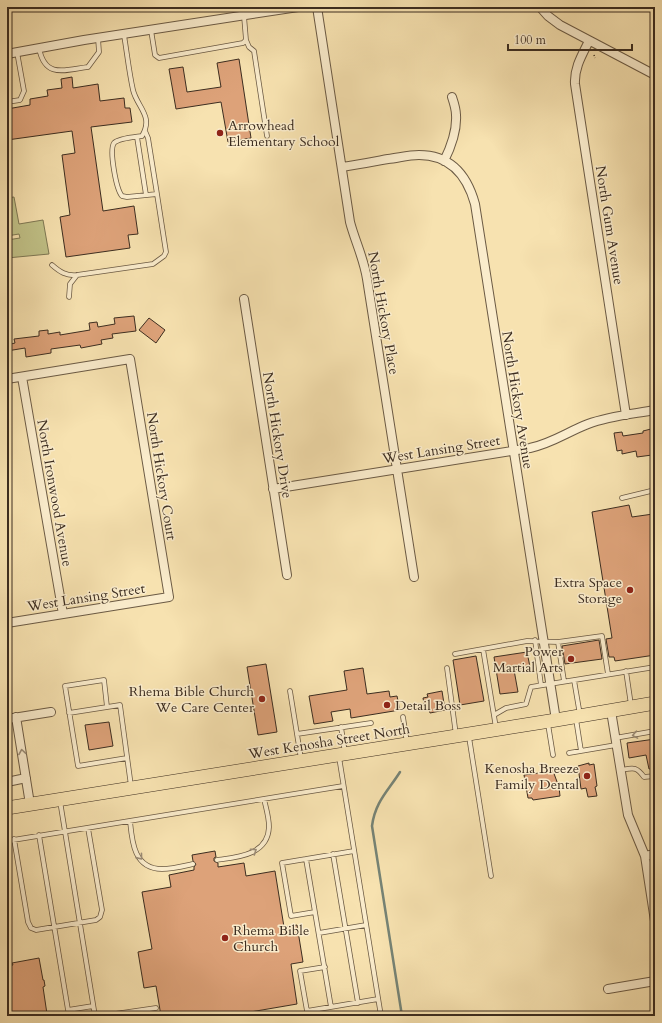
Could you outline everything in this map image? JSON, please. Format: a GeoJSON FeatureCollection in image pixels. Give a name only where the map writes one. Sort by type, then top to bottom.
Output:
{"type":"FeatureCollection","features":[{"type":"Feature","properties":{"kind":"main road","name":"West Kenosha Street North"},"geometry":{"type":"LineString","coordinates":[[7,808],[578,717],[655,703]]}},
{"type":"Feature","properties":{"kind":"street"},"geometry":{"type":"LineString","coordinates":[[7,54],[98,38],[298,7]]}},
{"type":"Feature","properties":{"kind":"street","name":"North Hickory Place"},"geometry":{"type":"LineString","coordinates":[[317,7],[352,228],[366,272],[414,577]]}},
{"type":"Feature","properties":{"kind":"street"},"geometry":{"type":"LineString","coordinates":[[540,7],[554,22],[655,75]]}},
{"type":"Feature","properties":{"kind":"street","name":"North Gum Avenue"},"geometry":{"type":"LineString","coordinates":[[589,41],[578,65],[575,75],[575,84],[626,415]]}},
{"type":"Feature","properties":{"kind":"street"},"geometry":{"type":"LineString","coordinates":[[342,167],[417,155],[433,157],[444,161],[452,142],[456,123],[456,113],[452,97]]}},
{"type":"Feature","properties":{"kind":"street","name":"North Hickory Avenue"},"geometry":{"type":"LineString","coordinates":[[444,161],[455,167],[463,176],[470,189],[474,204],[513,451],[539,641],[552,721]]}},
{"type":"Feature","properties":{"kind":"street","name":"North Hickory Drive"},"geometry":{"type":"LineString","coordinates":[[244,299],[287,575]]}},
{"type":"Feature","properties":{"kind":"street","name":"North Hickory Court"},"geometry":{"type":"LineString","coordinates":[[22,377],[130,359],[169,597]]}},
{"type":"Feature","properties":{"kind":"street"},"geometry":{"type":"LineString","coordinates":[[7,379],[22,377]]}},
{"type":"Feature","properties":{"kind":"street","name":"North Ironwood Avenue"},"geometry":{"type":"LineString","coordinates":[[22,377],[63,614]]}},
{"type":"Feature","properties":{"kind":"street","name":"West Lansing Street"},"geometry":{"type":"LineString","coordinates":[[273,489],[513,451],[547,443],[596,421],[655,410]]}},
{"type":"Feature","properties":{"kind":"street","name":"West Lansing Street"},"geometry":{"type":"LineString","coordinates":[[7,624],[169,597]]}},
{"type":"Feature","properties":{"kind":"street"},"geometry":{"type":"LineString","coordinates":[[611,711],[628,815],[645,856],[655,921]]}},
{"type":"Feature","properties":{"kind":"street"},"geometry":{"type":"LineString","coordinates":[[7,719],[51,712]]}},
{"type":"Feature","properties":{"kind":"street"},"geometry":{"type":"LineString","coordinates":[[16,717],[30,804]]}},
{"type":"Feature","properties":{"kind":"street"},"geometry":{"type":"LineString","coordinates":[[7,782],[26,778]]}},
{"type":"Feature","properties":{"kind":"street"},"geometry":{"type":"LineString","coordinates":[[645,856],[655,854]]}},
{"type":"Feature","properties":{"kind":"street"},"geometry":{"type":"LineString","coordinates":[[608,989],[655,981]]}},
{"type":"Feature","properties":{"kind":"lane"},"geometry":{"type":"LineString","coordinates":[[244,16],[246,40],[254,51],[267,136]]}},
{"type":"Feature","properties":{"kind":"lane"},"geometry":{"type":"LineString","coordinates":[[151,30],[155,55],[159,58],[243,43],[246,40]]}},
{"type":"Feature","properties":{"kind":"lane"},"geometry":{"type":"LineString","coordinates":[[52,265],[63,274],[77,275],[154,264],[164,256],[166,252],[148,138],[145,131],[144,112],[133,92],[124,35]]}},
{"type":"Feature","properties":{"kind":"lane"},"geometry":{"type":"LineString","coordinates":[[39,48],[42,61],[56,71],[88,67],[99,52],[98,38]]}},
{"type":"Feature","properties":{"kind":"lane"},"geometry":{"type":"LineString","coordinates":[[7,102],[20,100],[24,91],[17,52]]}},
{"type":"Feature","properties":{"kind":"lane"},"geometry":{"type":"LineString","coordinates":[[145,131],[142,136],[119,140],[114,144],[112,150],[116,185],[122,196],[127,198],[157,194]]}},
{"type":"Feature","properties":{"kind":"lane"},"geometry":{"type":"LineString","coordinates":[[137,137],[146,196]]}},
{"type":"Feature","properties":{"kind":"lane"},"geometry":{"type":"LineString","coordinates":[[69,297],[70,284],[77,275]]}},
{"type":"Feature","properties":{"kind":"lane"},"geometry":{"type":"LineString","coordinates":[[622,498],[655,490]]}},
{"type":"Feature","properties":{"kind":"lane"},"geometry":{"type":"LineString","coordinates":[[455,654],[526,641],[558,642],[602,636],[608,674]]}},
{"type":"Feature","properties":{"kind":"lane"},"geometry":{"type":"LineString","coordinates":[[558,642],[564,681]]}},
{"type":"Feature","properties":{"kind":"lane"},"geometry":{"type":"LineString","coordinates":[[483,650],[496,730]]}},
{"type":"Feature","properties":{"kind":"lane"},"geometry":{"type":"LineString","coordinates":[[494,714],[506,708],[526,704],[531,687],[655,667]]}},
{"type":"Feature","properties":{"kind":"lane"},"geometry":{"type":"LineString","coordinates":[[446,668],[463,735],[491,876]]}},
{"type":"Feature","properties":{"kind":"lane"},"geometry":{"type":"LineString","coordinates":[[626,671],[631,707]]}},
{"type":"Feature","properties":{"kind":"lane"},"geometry":{"type":"LineString","coordinates":[[107,707],[104,680],[65,686],[78,766],[127,758]]}},
{"type":"Feature","properties":{"kind":"lane"},"geometry":{"type":"LineString","coordinates":[[574,680],[581,750]]}},
{"type":"Feature","properties":{"kind":"lane"},"geometry":{"type":"LineString","coordinates":[[290,691],[302,761]]}},
{"type":"Feature","properties":{"kind":"lane"},"geometry":{"type":"LineString","coordinates":[[69,713],[120,705],[131,788]]}},
{"type":"Feature","properties":{"kind":"lane"},"geometry":{"type":"LineString","coordinates":[[403,718],[407,744]]}},
{"type":"Feature","properties":{"kind":"lane"},"geometry":{"type":"LineString","coordinates":[[552,721],[553,755]]}},
{"type":"Feature","properties":{"kind":"lane"},"geometry":{"type":"LineString","coordinates":[[297,734],[371,723]]}},
{"type":"Feature","properties":{"kind":"lane"},"geometry":{"type":"LineString","coordinates":[[341,727],[343,786],[381,1016]]}},
{"type":"Feature","properties":{"kind":"lane"},"geometry":{"type":"LineString","coordinates":[[569,753],[655,731]]}},
{"type":"Feature","properties":{"kind":"lane"},"geometry":{"type":"LineString","coordinates":[[621,770],[633,768],[638,769],[644,777],[655,776]]}},
{"type":"Feature","properties":{"kind":"lane"},"geometry":{"type":"LineString","coordinates":[[7,841],[343,786]]}},
{"type":"Feature","properties":{"kind":"lane"},"geometry":{"type":"LineString","coordinates":[[217,860],[252,853],[264,841],[269,826],[264,799]]}},
{"type":"Feature","properties":{"kind":"lane"},"geometry":{"type":"LineString","coordinates":[[60,800],[95,1016]]}},
{"type":"Feature","properties":{"kind":"lane"},"geometry":{"type":"LineString","coordinates":[[130,821],[134,850],[142,861],[154,868],[162,869],[193,864]]}},
{"type":"Feature","properties":{"kind":"lane"},"geometry":{"type":"LineString","coordinates":[[14,840],[28,922],[31,928],[36,930],[80,923],[96,920],[100,917],[102,910],[88,828]]}},
{"type":"Feature","properties":{"kind":"lane"},"geometry":{"type":"LineString","coordinates":[[39,836],[68,1010],[93,1006]]}},
{"type":"Feature","properties":{"kind":"lane"},"geometry":{"type":"LineString","coordinates":[[315,912],[291,916],[282,863],[354,851]]}},
{"type":"Feature","properties":{"kind":"lane"},"geometry":{"type":"LineString","coordinates":[[333,854],[358,1003]]}},
{"type":"Feature","properties":{"kind":"lane"},"geometry":{"type":"LineString","coordinates":[[306,859],[331,1007]]}},
{"type":"Feature","properties":{"kind":"lane"},"geometry":{"type":"LineString","coordinates":[[319,933],[366,925]]}},
{"type":"Feature","properties":{"kind":"lane"},"geometry":{"type":"LineString","coordinates":[[324,967],[300,971],[307,1011],[378,999]]}},
{"type":"Feature","properties":{"kind":"lane"},"geometry":{"type":"LineString","coordinates":[[101,1016],[156,1008]]}},
{"type":"Feature","properties":{"kind":"green space"},"geometry":{"type":"Polygon","coordinates":[[[14,197],[19,224],[43,220],[49,254],[7,258],[7,240],[20,238],[19,234],[7,236],[7,198],[14,197]]]}},
{"type":"Feature","properties":{"kind":"building","name":"Arrowhead Elementary School"},"geometry":{"type":"Polygon","coordinates":[[[239,59],[251,138],[228,142],[221,102],[176,109],[169,69],[183,67],[187,92],[221,87],[217,63],[239,59]]]}},
{"type":"Feature","properties":{"kind":"building"},"geometry":{"type":"Polygon","coordinates":[[[72,77],[73,88],[98,84],[100,101],[124,98],[125,108],[130,108],[132,122],[91,127],[103,211],[134,206],[138,234],[128,235],[130,248],[66,257],[60,217],[70,215],[62,155],[75,153],[72,131],[7,140],[7,109],[30,105],[30,99],[48,96],[47,90],[62,88],[61,79],[72,77]]]}},
{"type":"Feature","properties":{"kind":"building"},"geometry":{"type":"Polygon","coordinates":[[[134,316],[136,331],[112,334],[113,338],[101,340],[102,344],[81,348],[80,345],[51,349],[51,353],[26,357],[25,348],[7,351],[7,345],[15,343],[14,339],[39,336],[39,331],[48,330],[48,334],[60,332],[60,335],[90,330],[89,323],[97,322],[98,327],[115,324],[114,318],[134,316]]]}},
{"type":"Feature","properties":{"kind":"building"},"geometry":{"type":"Polygon","coordinates":[[[149,318],[165,330],[156,343],[139,330],[149,318]]]}},
{"type":"Feature","properties":{"kind":"building"},"geometry":{"type":"Polygon","coordinates":[[[655,428],[655,451],[651,451],[652,455],[637,457],[636,451],[622,454],[622,450],[617,451],[614,433],[622,432],[623,436],[643,433],[643,431],[655,428]]]}},
{"type":"Feature","properties":{"kind":"building","name":"Extra Space Storage"},"geometry":{"type":"Polygon","coordinates":[[[629,505],[632,517],[653,514],[655,526],[655,655],[615,661],[614,657],[609,657],[606,639],[612,638],[592,512],[629,505]]]}},
{"type":"Feature","properties":{"kind":"building"},"geometry":{"type":"Polygon","coordinates":[[[599,640],[602,659],[565,664],[562,646],[599,640]]]}},
{"type":"Feature","properties":{"kind":"building"},"geometry":{"type":"Polygon","coordinates":[[[527,652],[530,667],[514,670],[518,692],[500,694],[494,657],[527,652]]]}},
{"type":"Feature","properties":{"kind":"building"},"geometry":{"type":"Polygon","coordinates":[[[476,656],[484,701],[460,705],[453,660],[476,656]]]}},
{"type":"Feature","properties":{"kind":"building","name":"Rhema Bible Church We Care Center"},"geometry":{"type":"Polygon","coordinates":[[[266,664],[277,732],[258,735],[247,667],[266,664]]]}},
{"type":"Feature","properties":{"kind":"building"},"geometry":{"type":"Polygon","coordinates":[[[363,668],[367,694],[389,691],[390,697],[397,696],[400,710],[351,718],[350,709],[331,712],[333,721],[314,724],[309,696],[347,690],[344,671],[363,668]]]}},
{"type":"Feature","properties":{"kind":"building"},"geometry":{"type":"Polygon","coordinates":[[[442,691],[445,710],[430,713],[429,709],[425,709],[423,698],[428,697],[427,694],[442,691]]]}},
{"type":"Feature","properties":{"kind":"building"},"geometry":{"type":"Polygon","coordinates":[[[109,722],[113,746],[89,750],[85,725],[109,722]]]}},
{"type":"Feature","properties":{"kind":"building"},"geometry":{"type":"Polygon","coordinates":[[[655,739],[655,768],[649,769],[646,755],[629,758],[627,743],[655,739]]]}},
{"type":"Feature","properties":{"kind":"building","name":"Kenosha Breeze Family Dental"},"geometry":{"type":"Polygon","coordinates":[[[589,763],[589,765],[594,764],[597,796],[588,797],[586,788],[581,789],[578,766],[589,763]]]}},
{"type":"Feature","properties":{"kind":"building"},"geometry":{"type":"Polygon","coordinates":[[[553,771],[559,787],[560,796],[533,800],[532,798],[528,798],[524,775],[553,771]]]}},
{"type":"Feature","properties":{"kind":"building","name":"Rhema Bible Church"},"geometry":{"type":"Polygon","coordinates":[[[215,851],[216,857],[214,858],[214,861],[218,863],[218,867],[244,863],[246,876],[275,871],[284,927],[297,925],[303,962],[291,964],[297,1004],[227,1016],[161,1016],[156,986],[144,988],[138,952],[152,949],[142,892],[171,887],[169,875],[194,870],[196,864],[193,861],[192,855],[215,851]]]}},
{"type":"Feature","properties":{"kind":"building"},"geometry":{"type":"Polygon","coordinates":[[[39,958],[45,986],[43,987],[47,1014],[38,1016],[7,1016],[7,966],[13,965],[12,963],[39,958]]]}},
{"type":"Feature","properties":{"kind":"waterway"},"geometry":{"type":"LineString","coordinates":[[400,772],[379,803],[372,826],[402,1016]]}},
{"type":"Feature","properties":{"kind":"place","name":"Arrowhead Elementary School"},"geometry":{"type":"Point","coordinates":[220,133]}},
{"type":"Feature","properties":{"kind":"place","name":"Extra Space Storage"},"geometry":{"type":"Point","coordinates":[630,590]}},
{"type":"Feature","properties":{"kind":"place","name":"Power Martial Arts"},"geometry":{"type":"Point","coordinates":[571,659]}},
{"type":"Feature","properties":{"kind":"place","name":"Rhema Bible Church We Care Center"},"geometry":{"type":"Point","coordinates":[262,699]}},
{"type":"Feature","properties":{"kind":"place","name":"Detail Boss"},"geometry":{"type":"Point","coordinates":[387,705]}},
{"type":"Feature","properties":{"kind":"place","name":"Kenosha Breeze Family Dental"},"geometry":{"type":"Point","coordinates":[587,776]}},
{"type":"Feature","properties":{"kind":"place","name":"Rhema Bible Church"},"geometry":{"type":"Point","coordinates":[225,938]}}]}
